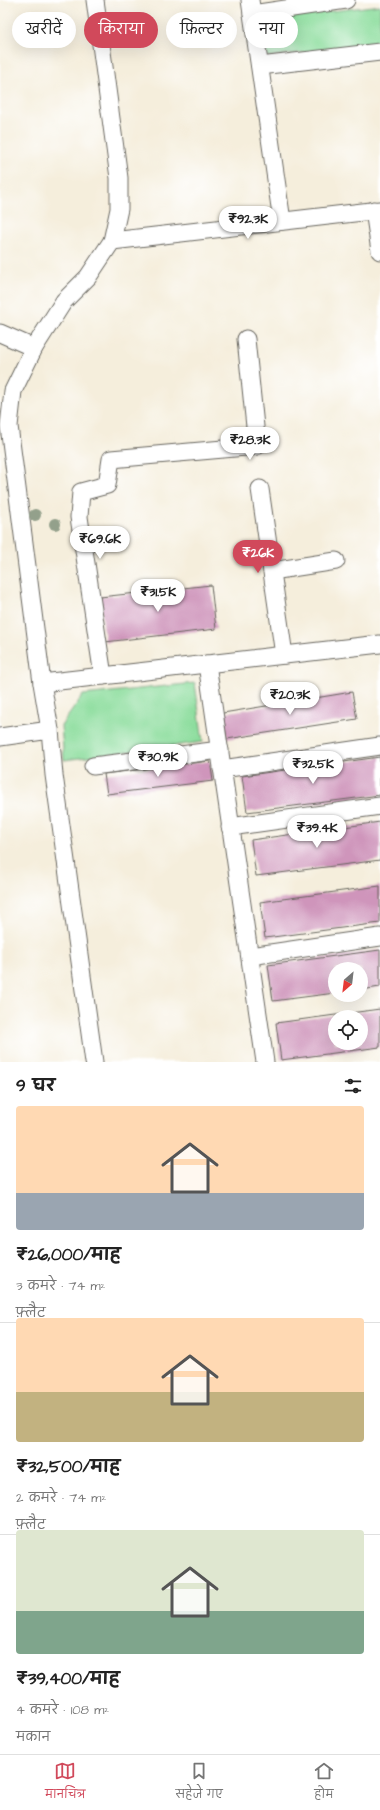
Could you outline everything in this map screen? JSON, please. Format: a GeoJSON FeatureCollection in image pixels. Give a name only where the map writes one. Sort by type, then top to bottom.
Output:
{"type":"FeatureCollection","features":[{"type":"Feature","properties":{"kind":"street"},"geometry":{"type":"LineString","coordinates":[[94,1062],[54,775],[50,730],[42,683],[9,426],[13,391],[34,348],[64,301],[88,277],[112,241],[119,209],[119,178],[95,0]]}},
{"type":"Feature","properties":{"kind":"street"},"geometry":{"type":"LineString","coordinates":[[282,222],[251,7],[346,0]]}},
{"type":"Feature","properties":{"kind":"street"},"geometry":{"type":"LineString","coordinates":[[260,66],[380,52]]}},
{"type":"Feature","properties":{"kind":"street"},"geometry":{"type":"LineString","coordinates":[[112,241],[377,210],[380,251]]}},
{"type":"Feature","properties":{"kind":"street"},"geometry":{"type":"LineString","coordinates":[[0,333],[34,348]]}},
{"type":"Feature","properties":{"kind":"street"},"geometry":{"type":"LineString","coordinates":[[103,676],[79,517],[81,492],[107,485],[111,460],[257,446],[246,339]]}},
{"type":"Feature","properties":{"kind":"street"},"geometry":{"type":"LineString","coordinates":[[260,489],[284,655]]}},
{"type":"Feature","properties":{"kind":"street"},"geometry":{"type":"LineString","coordinates":[[272,571],[336,561]]}},
{"type":"Feature","properties":{"kind":"street"},"geometry":{"type":"LineString","coordinates":[[42,683],[380,644]]}},
{"type":"Feature","properties":{"kind":"street"},"geometry":{"type":"LineString","coordinates":[[207,664],[265,1062]]}},
{"type":"Feature","properties":{"kind":"street"},"geometry":{"type":"LineString","coordinates":[[0,737],[50,730]]}},
{"type":"Feature","properties":{"kind":"street"},"geometry":{"type":"LineString","coordinates":[[222,769],[380,746]]}},
{"type":"Feature","properties":{"kind":"street"},"geometry":{"type":"LineString","coordinates":[[93,766],[220,750]]}},
{"type":"Feature","properties":{"kind":"street"},"geometry":{"type":"LineString","coordinates":[[230,827],[380,806]]}},
{"type":"Feature","properties":{"kind":"street"},"geometry":{"type":"LineString","coordinates":[[250,956],[380,937]]}},
{"type":"Feature","properties":{"kind":"green space"},"geometry":{"type":"Polygon","coordinates":[[[380,5],[380,43],[267,57],[266,48],[298,48],[298,15],[380,5]]]}},
{"type":"Feature","properties":{"kind":"green space"},"geometry":{"type":"Polygon","coordinates":[[[195,683],[203,742],[64,760],[61,726],[83,695],[195,683]]]}},
{"type":"Feature","properties":{"kind":"building"},"geometry":{"type":"Polygon","coordinates":[[[211,585],[216,629],[105,642],[100,597],[211,585]]]}},
{"type":"Feature","properties":{"kind":"building"},"geometry":{"type":"Polygon","coordinates":[[[352,692],[357,719],[227,739],[223,713],[352,692]]]}},
{"type":"Feature","properties":{"kind":"building"},"geometry":{"type":"Polygon","coordinates":[[[380,757],[380,795],[247,812],[242,776],[380,757]]]}},
{"type":"Feature","properties":{"kind":"building"},"geometry":{"type":"Polygon","coordinates":[[[210,761],[213,781],[107,794],[104,774],[210,761]]]}},
{"type":"Feature","properties":{"kind":"building"},"geometry":{"type":"Polygon","coordinates":[[[380,822],[380,860],[256,876],[251,840],[380,822]]]}},
{"type":"Feature","properties":{"kind":"building"},"geometry":{"type":"Polygon","coordinates":[[[380,886],[380,923],[265,938],[260,902],[380,886]]]}},
{"type":"Feature","properties":{"kind":"building"},"geometry":{"type":"Polygon","coordinates":[[[380,950],[380,987],[368,989],[368,962],[328,962],[328,994],[273,1001],[268,965],[380,950]]]}},
{"type":"Feature","properties":{"kind":"building"},"geometry":{"type":"Polygon","coordinates":[[[380,1009],[380,1047],[368,1049],[368,1011],[380,1009]]]}},
{"type":"Feature","properties":{"kind":"building"},"geometry":{"type":"Polygon","coordinates":[[[328,1016],[328,1050],[357,1050],[281,1060],[276,1023],[328,1016]]]}}]}
